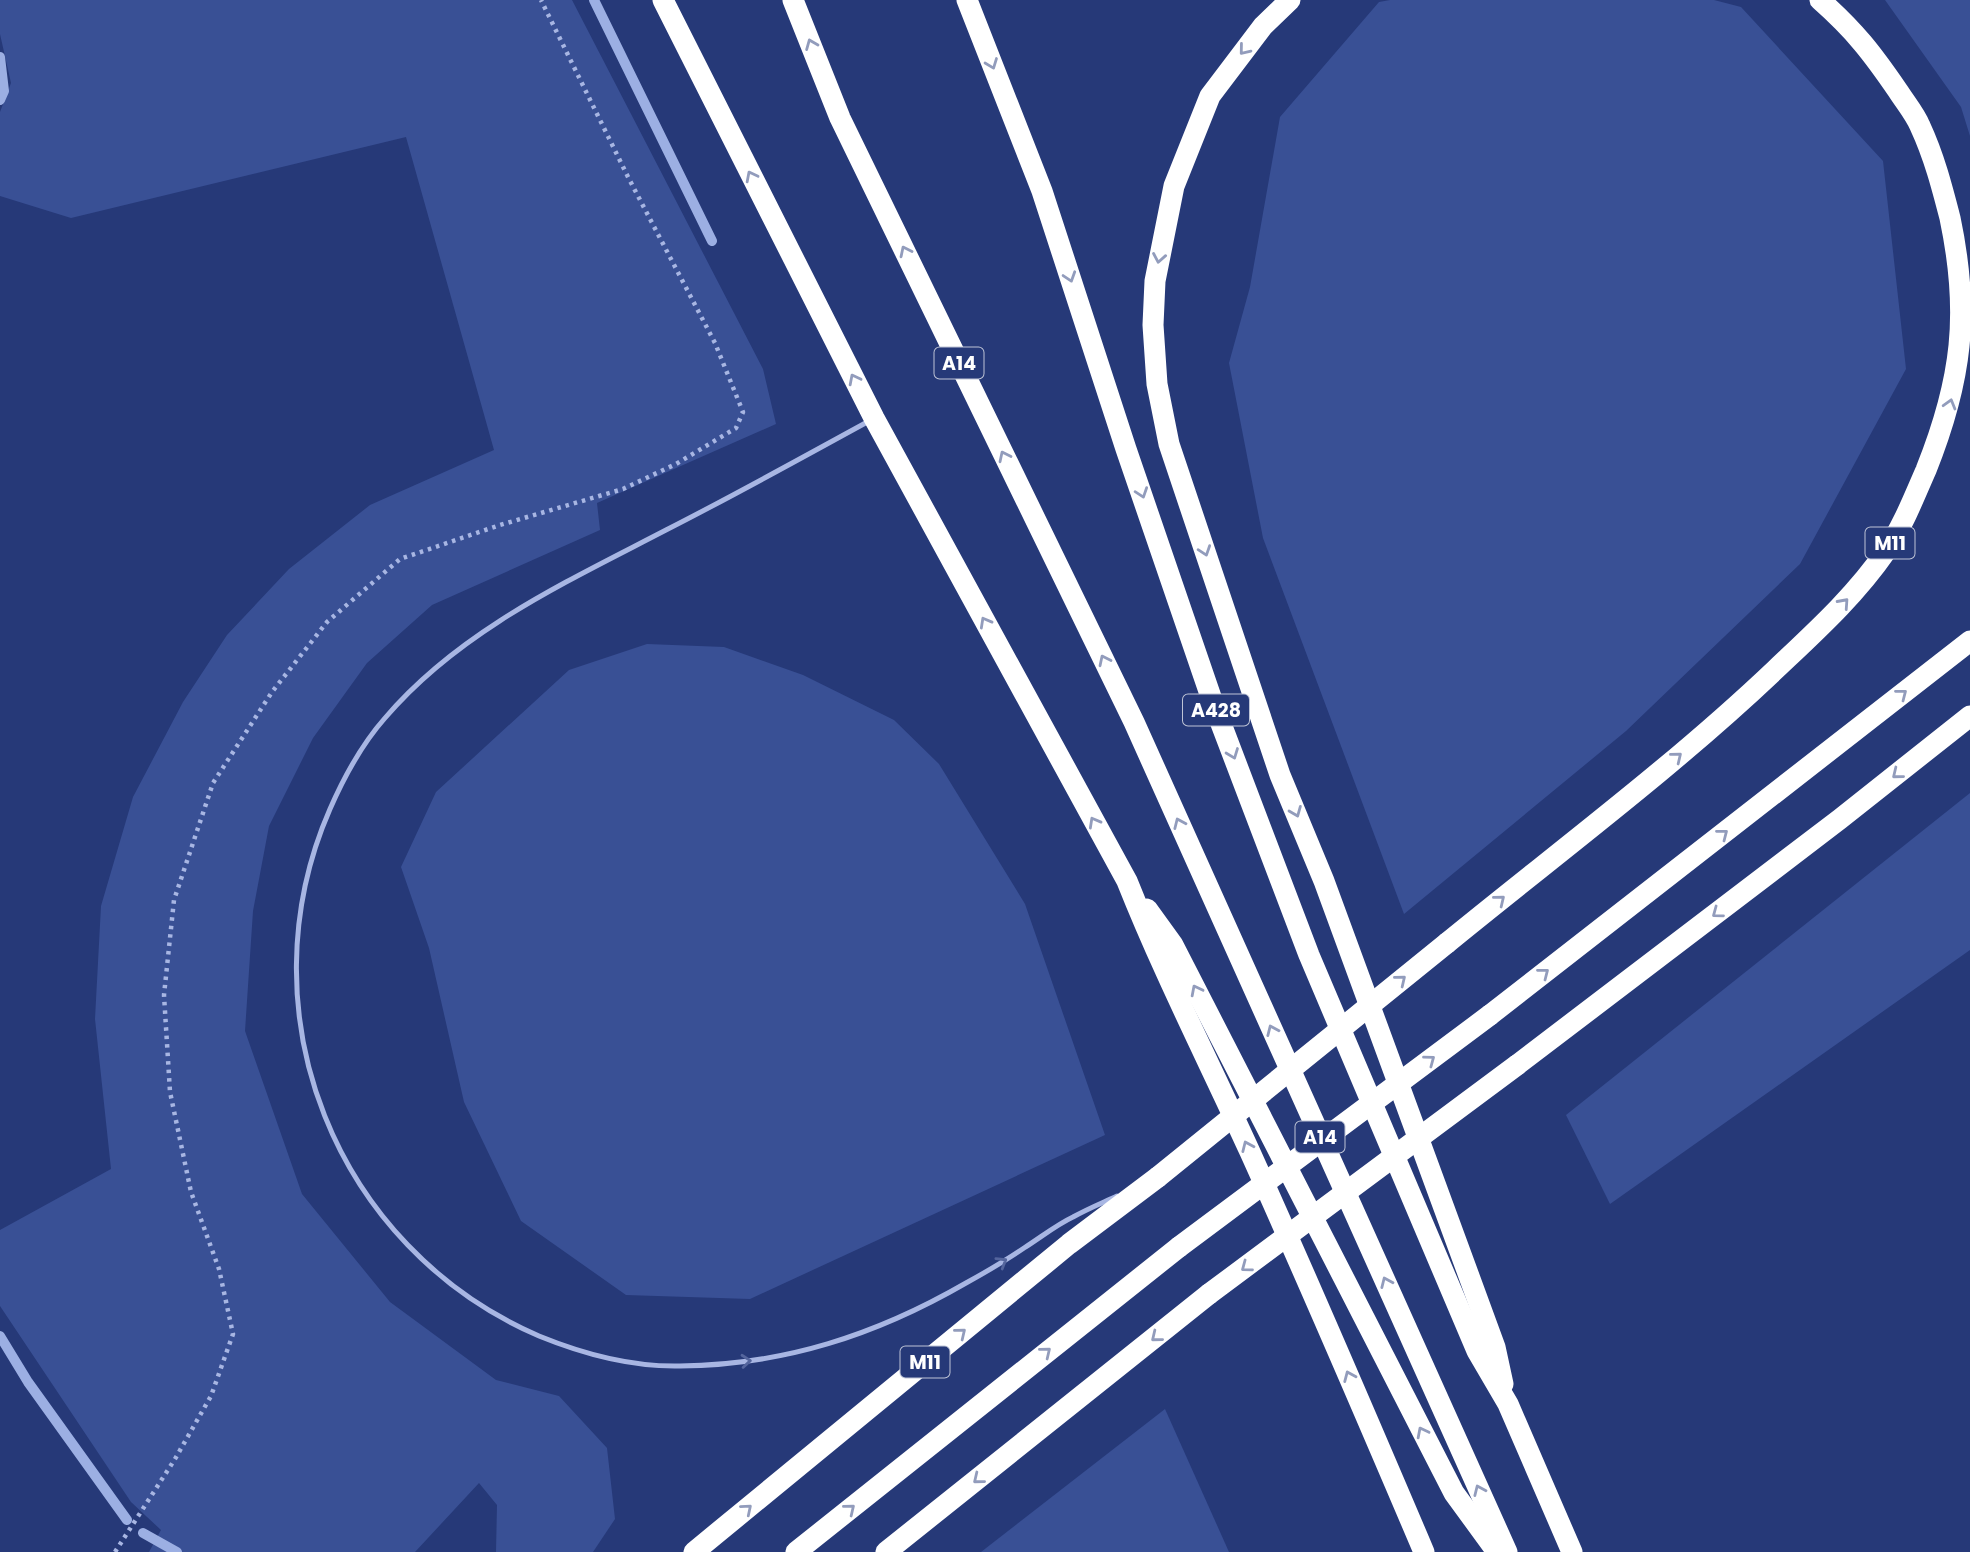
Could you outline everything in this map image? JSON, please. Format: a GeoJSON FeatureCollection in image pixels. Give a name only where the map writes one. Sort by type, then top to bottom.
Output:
{"type":"FeatureCollection","features":[{"type":"Feature","properties":{"kind":"highway"},"geometry":{"type":"LineString","coordinates":[[663,0],[874,418],[1127,881],[1155,951],[1193,1027],[1323,1314],[1423,1552]]}},
{"type":"Feature","properties":{"kind":"highway","name":"A14"},"geometry":{"type":"LineString","coordinates":[[793,0],[840,118],[1134,722],[1507,1552]]}},
{"type":"Feature","properties":{"kind":"highway","name":"A428"},"geometry":{"type":"LineString","coordinates":[[967,0],[1042,191],[1212,700],[1308,955],[1477,1352],[1508,1404]]}},
{"type":"Feature","properties":{"kind":"highway"},"geometry":{"type":"LineString","coordinates":[[1290,0],[1263,26],[1210,96],[1174,186],[1155,281],[1153,325],[1157,384],[1169,444],[1280,775],[1324,881],[1495,1347],[1508,1404],[1572,1552]]}},
{"type":"Feature","properties":{"kind":"highway","name":"M11"},"geometry":{"type":"LineString","coordinates":[[694,1552],[1069,1244],[1158,1178],[1725,718],[1844,604],[1887,549],[1913,501],[1944,424],[1963,335],[1964,289],[1959,251],[1936,168],[1920,124],[1875,56],[1850,27],[1820,0]]}},
{"type":"Feature","properties":{"kind":"highway"},"geometry":{"type":"LineString","coordinates":[[796,1552],[1178,1247],[1490,1015],[1970,641]]}},
{"type":"Feature","properties":{"kind":"highway"},"geometry":{"type":"LineString","coordinates":[[886,1552],[1209,1294],[1517,1065],[1840,819],[1970,716]]}},
{"type":"Feature","properties":{"kind":"highway"},"geometry":{"type":"LineString","coordinates":[[1127,881],[1173,945],[1454,1493],[1497,1552]]}},
{"type":"Feature","properties":{"kind":"lane"},"geometry":{"type":"LineString","coordinates":[[874,418],[552,590],[462,646],[428,674],[382,720],[346,775],[322,827],[302,898],[297,933],[298,1014],[311,1077],[331,1135],[366,1195],[392,1230],[423,1262],[496,1315],[567,1348],[641,1363],[678,1366],[753,1361],[789,1355],[858,1334],[962,1286],[1069,1218],[1158,1178]]}},
{"type":"Feature","properties":{"kind":"shaded area"},"geometry":{"type":"Polygon","coordinates":[[[0,0],[572,0],[763,369],[776,424],[597,503],[600,530],[432,605],[367,663],[313,738],[269,826],[253,911],[245,1031],[302,1194],[390,1302],[496,1380],[559,1396],[607,1448],[615,1519],[593,1552],[496,1552],[497,1505],[479,1483],[415,1552],[149,1552],[161,1530],[131,1502],[0,1306],[0,1230],[111,1169],[95,1019],[101,906],[133,797],[183,702],[227,635],[289,569],[370,505],[494,450],[406,137],[71,218],[0,196],[0,112],[11,83],[0,34],[0,0]]]}},
{"type":"Feature","properties":{"kind":"shaded area"},"geometry":{"type":"Polygon","coordinates":[[[1714,0],[1741,7],[1883,161],[1906,369],[1800,564],[1626,731],[1404,914],[1263,538],[1229,363],[1250,287],[1280,117],[1379,2],[1714,0]]]}},
{"type":"Feature","properties":{"kind":"shaded area"},"geometry":{"type":"Polygon","coordinates":[[[1885,0],[1970,0],[1970,136],[1961,107],[1885,0]]]}},
{"type":"Feature","properties":{"kind":"shaded area"},"geometry":{"type":"Polygon","coordinates":[[[647,644],[724,647],[803,675],[894,720],[939,764],[1025,904],[1105,1135],[750,1299],[626,1295],[521,1221],[464,1102],[429,948],[401,867],[436,792],[569,670],[647,644]]]}},
{"type":"Feature","properties":{"kind":"shaded area"},"geometry":{"type":"Polygon","coordinates":[[[1970,793],[1970,950],[1610,1204],[1566,1115],[1970,793]]]}},
{"type":"Feature","properties":{"kind":"shaded area"},"geometry":{"type":"Polygon","coordinates":[[[1165,1409],[1229,1552],[981,1552],[1165,1409]]]}},
{"type":"Feature","properties":{"kind":"waterway"},"geometry":{"type":"LineString","coordinates":[[594,0],[712,241]]}},
{"type":"Feature","properties":{"kind":"waterway"},"geometry":{"type":"LineString","coordinates":[[0,57],[4,91],[0,100]]}},
{"type":"Feature","properties":{"kind":"waterway"},"geometry":{"type":"LineString","coordinates":[[0,1336],[28,1382],[127,1520]]}},
{"type":"Feature","properties":{"kind":"waterway"},"geometry":{"type":"LineString","coordinates":[[143,1533],[177,1552]]}}]}
